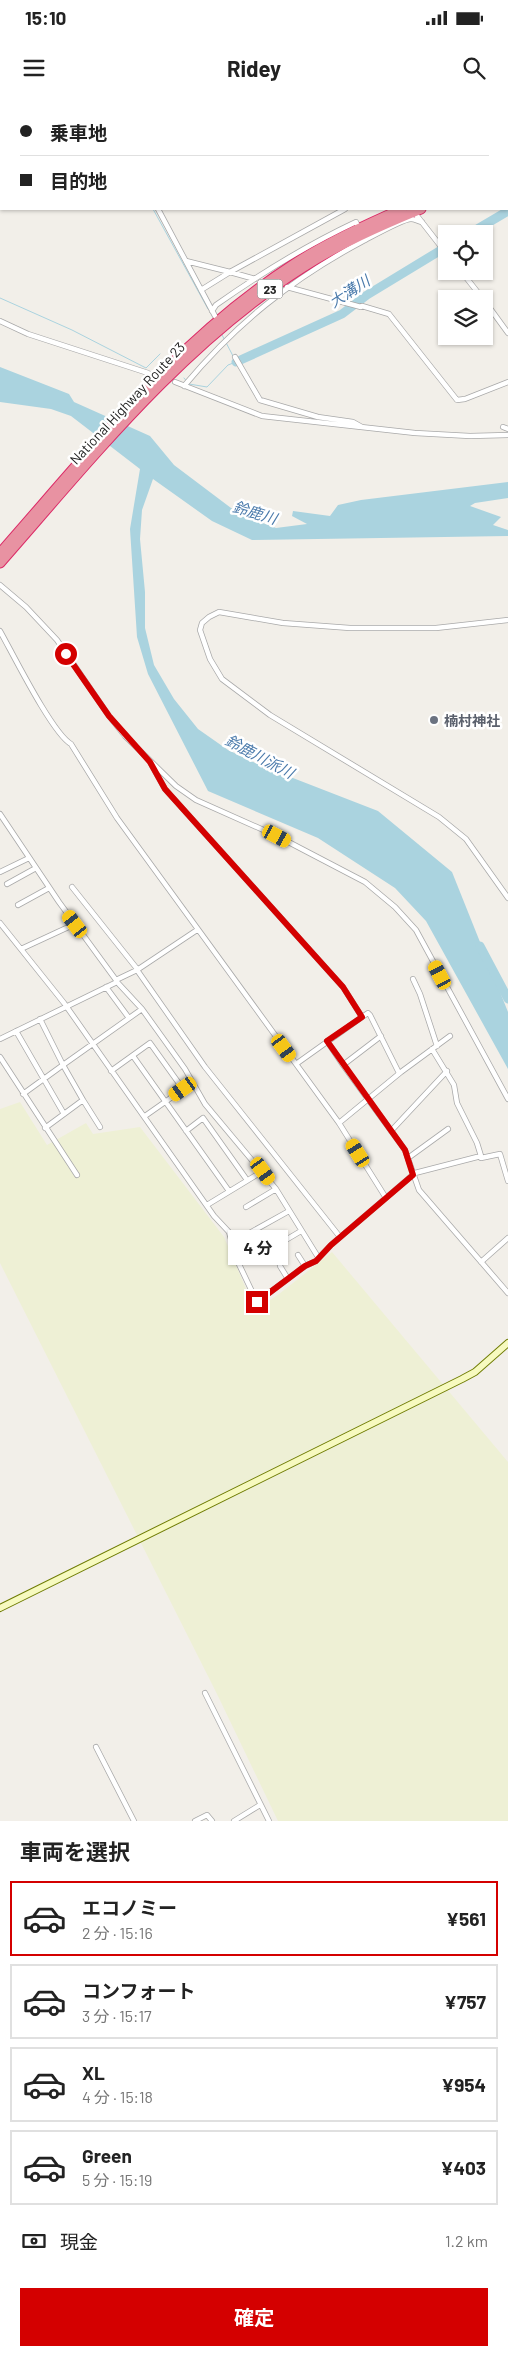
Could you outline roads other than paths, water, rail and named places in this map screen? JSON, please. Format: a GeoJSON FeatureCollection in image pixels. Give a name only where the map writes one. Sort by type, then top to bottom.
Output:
{"type":"FeatureCollection","features":[{"type":"Feature","properties":{"kind":"highway","name":"National Highway Route 23"},"geometry":{"type":"LineString","coordinates":[[0,553],[195,341],[251,294],[302,259],[359,228],[400,210]]}},
{"type":"Feature","properties":{"kind":"highway","name":"National Highway Route 23"},"geometry":{"type":"LineString","coordinates":[[0,563],[145,395],[217,331],[270,289],[327,253],[415,210]]}},
{"type":"Feature","properties":{"kind":"street"},"geometry":{"type":"LineString","coordinates":[[159,210],[215,316]]}},
{"type":"Feature","properties":{"kind":"street"},"geometry":{"type":"LineString","coordinates":[[201,290],[343,210]]}},
{"type":"Feature","properties":{"kind":"street"},"geometry":{"type":"LineString","coordinates":[[415,210],[438,243]]}},
{"type":"Feature","properties":{"kind":"street"},"geometry":{"type":"LineString","coordinates":[[184,385],[225,340],[286,287],[311,270],[409,219],[422,222]]}},
{"type":"Feature","properties":{"kind":"street"},"geometry":{"type":"LineString","coordinates":[[212,311],[216,305],[255,279],[352,224],[356,222],[359,228]]}},
{"type":"Feature","properties":{"kind":"street"},"geometry":{"type":"LineString","coordinates":[[186,261],[255,279]]}},
{"type":"Feature","properties":{"kind":"street"},"geometry":{"type":"LineString","coordinates":[[468,280],[476,290]]}},
{"type":"Feature","properties":{"kind":"street"},"geometry":{"type":"LineString","coordinates":[[286,287],[389,314],[457,400],[465,399],[508,382]]}},
{"type":"Feature","properties":{"kind":"street"},"geometry":{"type":"LineString","coordinates":[[493,313],[508,333]]}},
{"type":"Feature","properties":{"kind":"street"},"geometry":{"type":"LineString","coordinates":[[0,321],[28,334],[148,373]]}},
{"type":"Feature","properties":{"kind":"street"},"geometry":{"type":"LineString","coordinates":[[223,330],[225,340]]}},
{"type":"Feature","properties":{"kind":"street"},"geometry":{"type":"LineString","coordinates":[[235,358],[260,400],[318,418],[353,422],[363,427]]}},
{"type":"Feature","properties":{"kind":"street"},"geometry":{"type":"LineString","coordinates":[[175,382],[262,416],[442,435],[508,435]]}},
{"type":"Feature","properties":{"kind":"street"},"geometry":{"type":"LineString","coordinates":[[1,586],[26,607],[57,640],[109,716],[150,762],[176,786],[196,800],[268,832],[357,878],[380,893],[395,907],[416,930],[508,1099]]}},
{"type":"Feature","properties":{"kind":"street"},"geometry":{"type":"LineString","coordinates":[[508,620],[436,628],[366,629],[283,623],[219,612],[213,613],[208,617],[202,623],[200,630],[210,659],[222,680],[270,715],[439,817],[466,839],[508,898]]}},
{"type":"Feature","properties":{"kind":"street"},"geometry":{"type":"LineString","coordinates":[[0,632],[50,719],[64,740],[71,744],[117,818],[339,1123],[386,1198]]}},
{"type":"Feature","properties":{"kind":"street"},"geometry":{"type":"LineString","coordinates":[[150,762],[165,789],[343,987],[362,1017]]}},
{"type":"Feature","properties":{"kind":"street"},"geometry":{"type":"LineString","coordinates":[[0,814],[28,858],[75,924],[117,981],[142,1009],[205,1104],[228,1133],[263,1171],[276,1189],[318,1257]]}},
{"type":"Feature","properties":{"kind":"street"},"geometry":{"type":"LineString","coordinates":[[0,825],[5,822]]}},
{"type":"Feature","properties":{"kind":"street"},"geometry":{"type":"LineString","coordinates":[[0,872],[28,858]]}},
{"type":"Feature","properties":{"kind":"street"},"geometry":{"type":"LineString","coordinates":[[7,884],[36,868]]}},
{"type":"Feature","properties":{"kind":"street"},"geometry":{"type":"LineString","coordinates":[[72,887],[138,970],[205,1067],[340,1237]]}},
{"type":"Feature","properties":{"kind":"street"},"geometry":{"type":"LineString","coordinates":[[18,905],[49,888]]}},
{"type":"Feature","properties":{"kind":"street"},"geometry":{"type":"LineString","coordinates":[[0,923],[66,1007],[145,1116],[216,1219],[229,1232],[236,1258],[257,1302],[305,1266],[316,1261],[340,1237],[413,1175],[426,1169],[481,1156],[481,1158],[500,1154],[508,1181]]}},
{"type":"Feature","properties":{"kind":"street"},"geometry":{"type":"LineString","coordinates":[[21,950],[75,924]]}},
{"type":"Feature","properties":{"kind":"street"},"geometry":{"type":"LineString","coordinates":[[0,1039],[138,970],[197,930]]}},
{"type":"Feature","properties":{"kind":"street"},"geometry":{"type":"LineString","coordinates":[[412,980],[420,994],[435,1047],[455,1089],[457,1103],[477,1143],[481,1156]]}},
{"type":"Feature","properties":{"kind":"street"},"geometry":{"type":"LineString","coordinates":[[106,987],[129,1018]]}},
{"type":"Feature","properties":{"kind":"street"},"geometry":{"type":"LineString","coordinates":[[23,1094],[142,1009]]}},
{"type":"Feature","properties":{"kind":"street"},"geometry":{"type":"LineString","coordinates":[[296,1064],[368,1013],[399,1073]]}},
{"type":"Feature","properties":{"kind":"street"},"geometry":{"type":"LineString","coordinates":[[40,1020],[83,1100],[100,1127]]}},
{"type":"Feature","properties":{"kind":"street"},"geometry":{"type":"LineString","coordinates":[[16,1031],[64,1114]]}},
{"type":"Feature","properties":{"kind":"street"},"geometry":{"type":"LineString","coordinates":[[344,1065],[380,1036]]}},
{"type":"Feature","properties":{"kind":"street"},"geometry":{"type":"LineString","coordinates":[[339,1123],[369,1100],[399,1073],[450,1036]]}},
{"type":"Feature","properties":{"kind":"street"},"geometry":{"type":"LineString","coordinates":[[327,1041],[405,1150],[419,1190],[508,1293]]}},
{"type":"Feature","properties":{"kind":"street"},"geometry":{"type":"LineString","coordinates":[[111,1071],[150,1043],[183,1089]]}},
{"type":"Feature","properties":{"kind":"street"},"geometry":{"type":"LineString","coordinates":[[133,1056],[229,1191]]}},
{"type":"Feature","properties":{"kind":"street"},"geometry":{"type":"LineString","coordinates":[[0,1057],[77,1175]]}},
{"type":"Feature","properties":{"kind":"street"},"geometry":{"type":"LineString","coordinates":[[391,1131],[447,1071]]}},
{"type":"Feature","properties":{"kind":"street"},"geometry":{"type":"LineString","coordinates":[[145,1116],[192,1082]]}},
{"type":"Feature","properties":{"kind":"street"},"geometry":{"type":"LineString","coordinates":[[45,1128],[83,1100]]}},
{"type":"Feature","properties":{"kind":"street"},"geometry":{"type":"LineString","coordinates":[[186,1131],[203,1118],[247,1180]]}},
{"type":"Feature","properties":{"kind":"street"},"geometry":{"type":"LineString","coordinates":[[408,1158],[448,1130]]}},
{"type":"Feature","properties":{"kind":"street"},"geometry":{"type":"LineString","coordinates":[[207,1205],[263,1171]]}},
{"type":"Feature","properties":{"kind":"street"},"geometry":{"type":"LineString","coordinates":[[246,1207],[276,1189]]}},
{"type":"Feature","properties":{"kind":"street"},"geometry":{"type":"LineString","coordinates":[[246,1235],[289,1211]]}},
{"type":"Feature","properties":{"kind":"street"},"geometry":{"type":"LineString","coordinates":[[262,1254],[301,1231]]}},
{"type":"Feature","properties":{"kind":"street"},"geometry":{"type":"LineString","coordinates":[[481,1262],[508,1238]]}},
{"type":"Feature","properties":{"kind":"street"},"geometry":{"type":"LineString","coordinates":[[298,1255],[305,1266]]}},
{"type":"Feature","properties":{"kind":"street"},"geometry":{"type":"LineString","coordinates":[[280,1266],[288,1279]]}},
{"type":"Feature","properties":{"kind":"street"},"geometry":{"type":"LineString","coordinates":[[0,1608],[462,1379],[475,1372],[508,1343]]}},
{"type":"Feature","properties":{"kind":"street"},"geometry":{"type":"LineString","coordinates":[[204,1693],[268,1821]]}},
{"type":"Feature","properties":{"kind":"street"},"geometry":{"type":"LineString","coordinates":[[96,1747],[134,1821]]}},
{"type":"Feature","properties":{"kind":"street"},"geometry":{"type":"LineString","coordinates":[[234,1821],[260,1805]]}},
{"type":"Feature","properties":{"kind":"street"},"geometry":{"type":"LineString","coordinates":[[196,1821],[207,1815],[212,1821]]}},
{"type":"Feature","properties":{"kind":"water"},"geometry":{"type":"Polygon","coordinates":[[[0,367],[69,394],[74,402],[150,436],[174,465],[239,514],[276,528],[307,524],[292,516],[293,511],[330,516],[338,505],[361,500],[508,482],[508,498],[475,503],[470,506],[501,517],[493,525],[508,530],[508,536],[252,540],[212,521],[153,479],[142,510],[140,539],[145,592],[145,628],[154,665],[174,699],[198,729],[228,750],[262,766],[378,811],[452,872],[508,1012],[508,1069],[426,921],[395,888],[318,838],[208,791],[148,674],[137,637],[130,529],[140,469],[71,416],[51,409],[0,402],[0,367]]]}},
{"type":"Feature","properties":{"kind":"waterway"},"geometry":{"type":"LineString","coordinates":[[154,210],[208,309]]}},
{"type":"Feature","properties":{"kind":"waterway","name":"大溝川"},"geometry":{"type":"LineString","coordinates":[[484,225],[508,211]]}},
{"type":"Feature","properties":{"kind":"waterway","name":"大溝川"},"geometry":{"type":"LineString","coordinates":[[236,362],[342,314],[367,295],[438,252]]}},
{"type":"Feature","properties":{"kind":"waterway"},"geometry":{"type":"LineString","coordinates":[[0,298],[72,330],[146,368],[160,354]]}},
{"type":"Feature","properties":{"kind":"waterway"},"geometry":{"type":"LineString","coordinates":[[221,333],[233,356]]}},
{"type":"Feature","properties":{"kind":"waterway"},"geometry":{"type":"LineString","coordinates":[[184,378],[189,384],[207,387],[228,365],[236,362]]}},
{"type":"Feature","properties":{"kind":"waterway","name":"鈴鹿川派川"},"geometry":{"type":"LineString","coordinates":[[480,946],[508,999]]}},
{"type":"Feature","properties":{"kind":"place","name":"楠村神社"},"geometry":{"type":"Point","coordinates":[434,720]}},
{"type":"Feature","properties":{"kind":"water label","name":"鈴鹿川"},"geometry":{"type":"Point","coordinates":[255,512]}}]}
